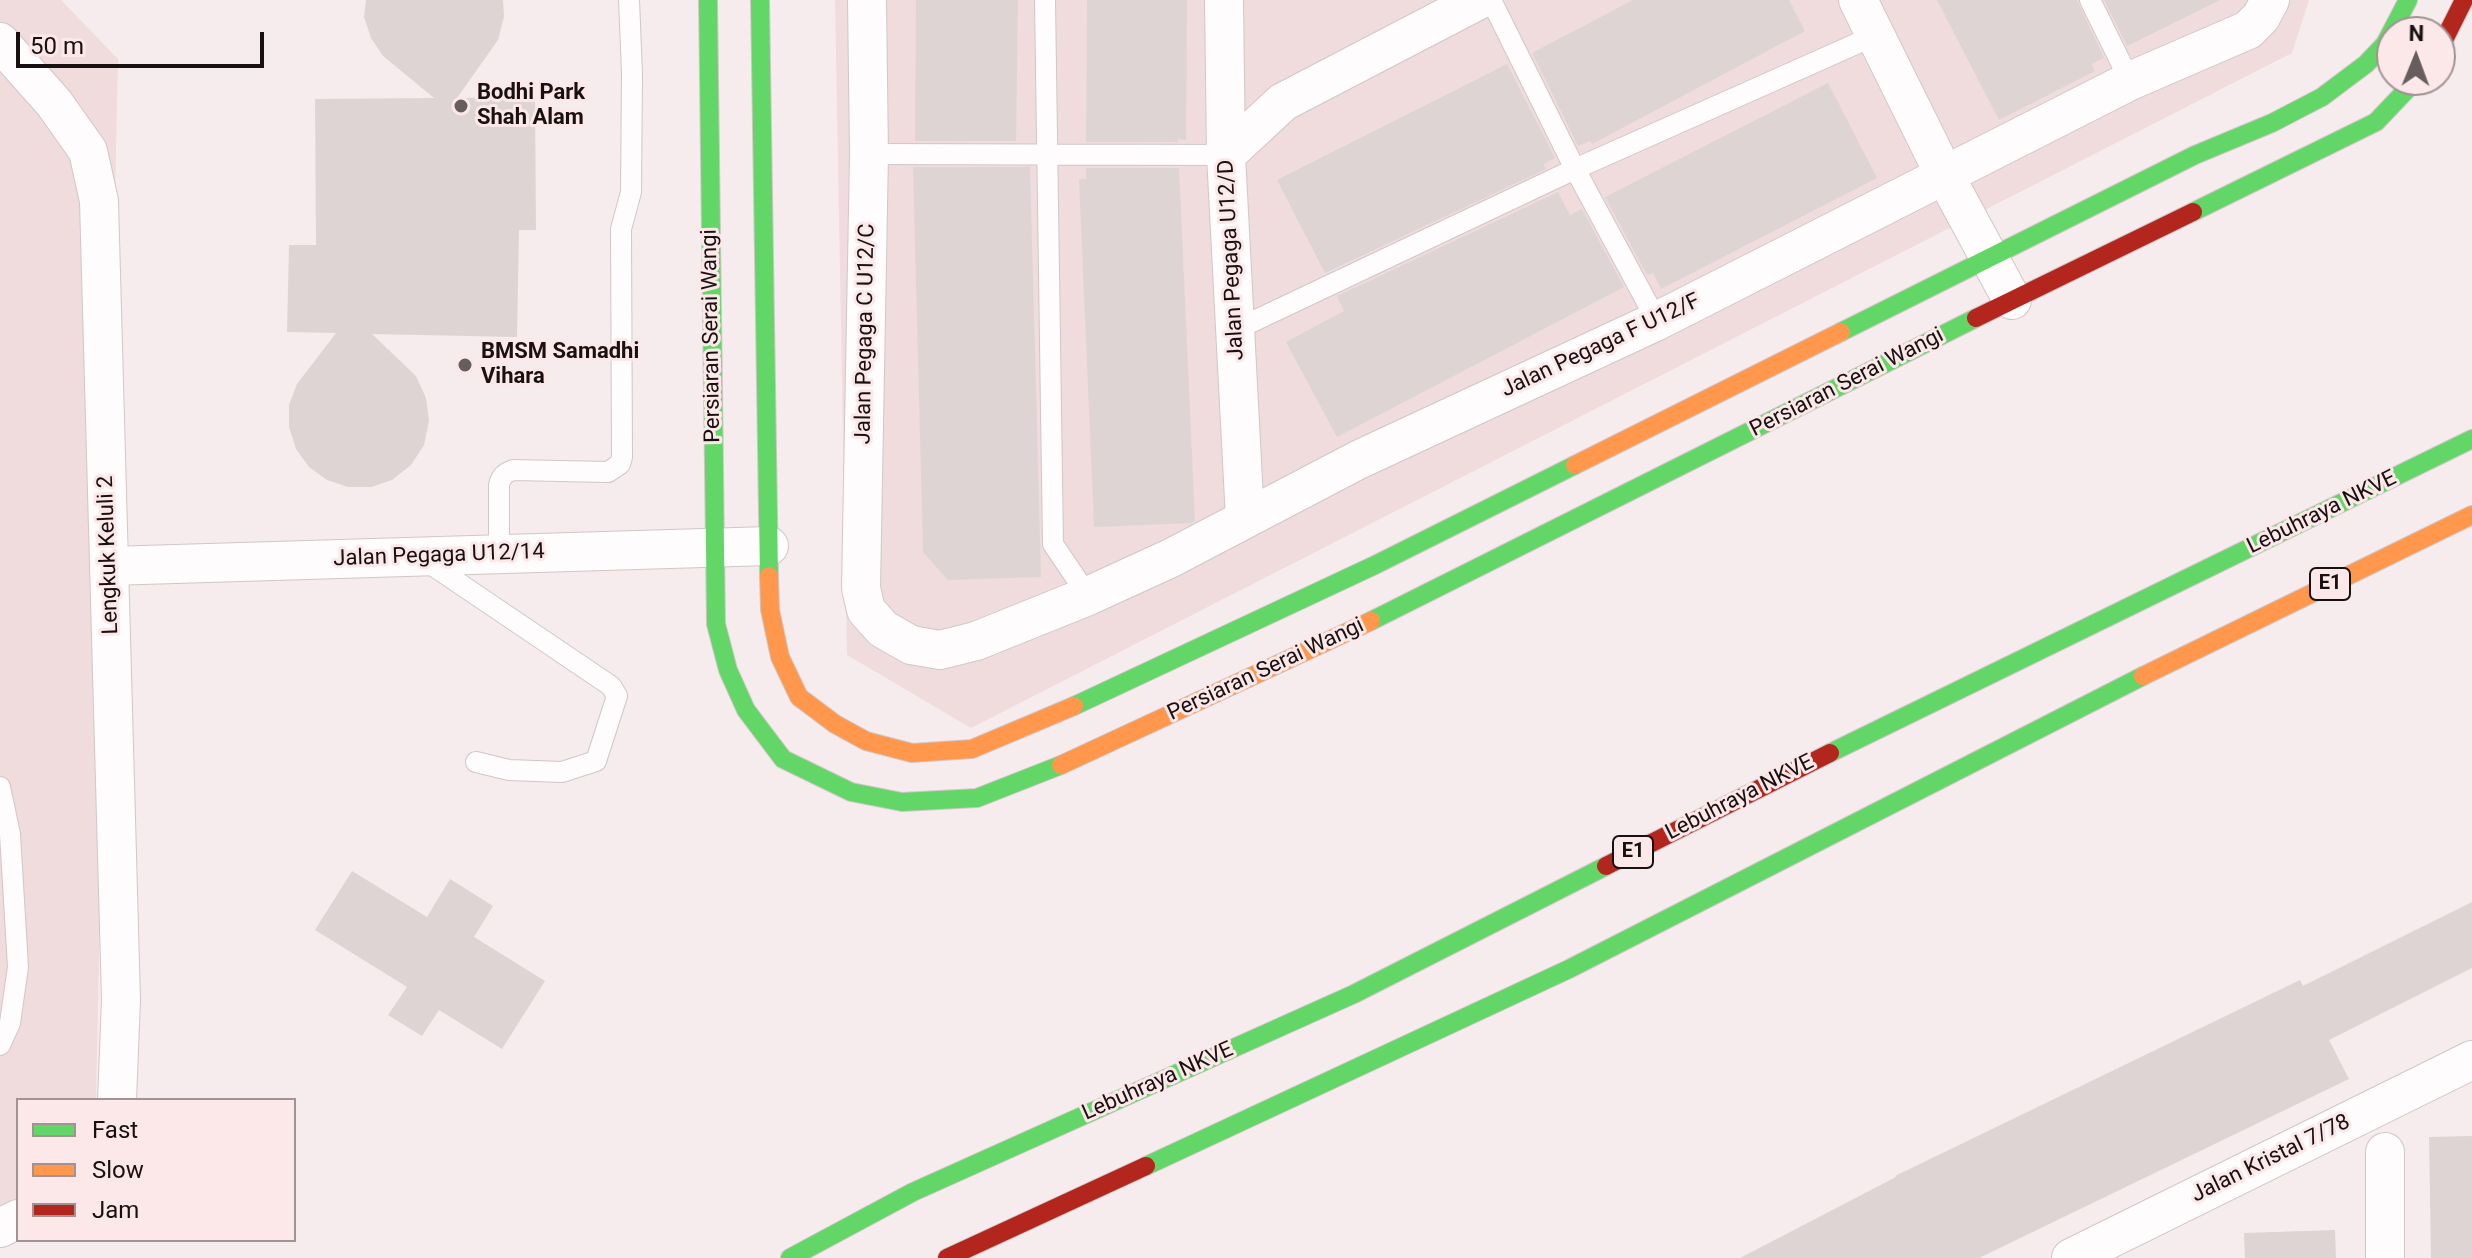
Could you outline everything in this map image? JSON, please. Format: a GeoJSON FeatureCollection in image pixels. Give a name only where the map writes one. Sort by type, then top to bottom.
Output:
{"type":"FeatureCollection","features":[{"type":"Feature","properties":{"kind":"main road","name":"Persiaran Serai Wangi"},"geometry":{"type":"LineString","coordinates":[[708,0],[716,624],[728,670],[746,710],[783,759],[851,792],[902,802],[977,798],[1066,763],[1398,609],[2012,300],[2376,122],[2401,96]]}},
{"type":"Feature","properties":{"kind":"main road"},"geometry":{"type":"LineString","coordinates":[[760,0],[772,622],[780,657],[799,697],[835,724],[866,741],[912,753],[972,749],[1053,716],[1375,565],[2195,155],[2290,115],[2349,81],[2387,42],[2408,0]]}},
{"type":"Feature","properties":{"kind":"main road","name":"Lebuhraya NKVE"},"geometry":{"type":"LineString","coordinates":[[790,1258],[913,1192],[1354,994],[1785,775],[2472,439]]}},
{"type":"Feature","properties":{"kind":"main road","name":"E1"},"geometry":{"type":"LineString","coordinates":[[947,1258],[1569,969],[2188,653],[2472,515]]}},
{"type":"Feature","properties":{"kind":"street","name":"Jalan Pegaga C U12/C"},"geometry":{"type":"LineString","coordinates":[[867,0],[869,154],[861,588],[866,610],[883,629],[911,645]]}},
{"type":"Feature","properties":{"kind":"street","name":"Jalan Pegaga U12/D"},"geometry":{"type":"LineString","coordinates":[[1224,0],[1226,155],[1245,519]]}},
{"type":"Feature","properties":{"kind":"street"},"geometry":{"type":"LineString","coordinates":[[1226,155],[1283,102],[1479,0]]}},
{"type":"Feature","properties":{"kind":"street"},"geometry":{"type":"LineString","coordinates":[[1858,0],[1944,174],[2012,300]]}},
{"type":"Feature","properties":{"kind":"street","name":"Jalan Pegaga F U12/F"},"geometry":{"type":"LineString","coordinates":[[911,645],[940,650],[976,641],[1088,596],[1171,558],[1358,460],[1657,321],[2130,81],[2248,30],[2261,17],[2270,0]]}},
{"type":"Feature","properties":{"kind":"street","name":"Lengkuk Keluli 2"},"geometry":{"type":"LineString","coordinates":[[0,42],[54,103],[88,151],[99,201],[121,1000],[117,1098]]}},
{"type":"Feature","properties":{"kind":"street","name":"Jalan Pegaga U12/14"},"geometry":{"type":"LineString","coordinates":[[109,566],[769,546]]}},
{"type":"Feature","properties":{"kind":"street","name":"Jalan Kristal 7/78"},"geometry":{"type":"LineString","coordinates":[[2076,1257],[2472,1060]]}},
{"type":"Feature","properties":{"kind":"street"},"geometry":{"type":"LineString","coordinates":[[2385,1152],[2385,1258]]}},
{"type":"Feature","properties":{"kind":"lane"},"geometry":{"type":"LineString","coordinates":[[499,554],[499,485],[506,472],[608,472],[620,464],[622,457],[621,229],[631,192],[629,0]]}},
{"type":"Feature","properties":{"kind":"lane"},"geometry":{"type":"LineString","coordinates":[[1045,0],[1053,544],[1088,596]]}},
{"type":"Feature","properties":{"kind":"lane"},"geometry":{"type":"LineString","coordinates":[[1491,0],[1575,169],[1657,321]]}},
{"type":"Feature","properties":{"kind":"lane"},"geometry":{"type":"LineString","coordinates":[[2090,0],[2130,81]]}},
{"type":"Feature","properties":{"kind":"lane"},"geometry":{"type":"LineString","coordinates":[[1235,330],[1575,169],[1876,35]]}},
{"type":"Feature","properties":{"kind":"lane"},"geometry":{"type":"LineString","coordinates":[[869,154],[1226,155]]}},
{"type":"Feature","properties":{"kind":"lane"},"geometry":{"type":"LineString","coordinates":[[419,557],[611,686],[617,696],[596,761],[562,772],[509,770],[476,762]]}},
{"type":"Feature","properties":{"kind":"lane"},"geometry":{"type":"LineString","coordinates":[[0,787],[10,834],[18,967],[10,1023],[0,1045]]}},
{"type":"Feature","properties":{"kind":"shaded area"},"geometry":{"type":"Polygon","coordinates":[[[0,0],[61,0],[118,59],[96,1098],[16,1098],[16,1205],[0,1214],[0,0]]]}},
{"type":"Feature","properties":{"kind":"shaded area"},"geometry":{"type":"Polygon","coordinates":[[[835,0],[2309,0],[2292,53],[971,728],[847,655],[835,0]]]}},
{"type":"Feature","properties":{"kind":"building"},"geometry":{"type":"Polygon","coordinates":[[[366,0],[503,0],[504,17],[498,40],[457,98],[535,97],[536,230],[519,230],[517,337],[372,334],[416,376],[426,398],[429,421],[424,445],[411,465],[392,480],[371,487],[348,487],[327,480],[309,467],[296,449],[289,427],[289,405],[297,384],[336,333],[287,332],[289,245],[316,245],[315,99],[434,98],[383,56],[371,38],[364,17],[366,0]]]}},
{"type":"Feature","properties":{"kind":"building"},"geometry":{"type":"Polygon","coordinates":[[[916,0],[1018,0],[1016,141],[915,141],[916,0]]]}},
{"type":"Feature","properties":{"kind":"building"},"geometry":{"type":"Polygon","coordinates":[[[1087,0],[1187,0],[1186,140],[1086,142],[1087,0]]]}},
{"type":"Feature","properties":{"kind":"building"},"geometry":{"type":"Polygon","coordinates":[[[1633,0],[1789,0],[1805,31],[1592,144],[1590,141],[1578,146],[1532,53],[1633,0]]]}},
{"type":"Feature","properties":{"kind":"building"},"geometry":{"type":"Polygon","coordinates":[[[1937,0],[2077,0],[2104,58],[2091,64],[2095,71],[1999,120],[1937,0]]]}},
{"type":"Feature","properties":{"kind":"building"},"geometry":{"type":"Polygon","coordinates":[[[2104,0],[2220,0],[2127,46],[2104,0]]]}},
{"type":"Feature","properties":{"kind":"building"},"geometry":{"type":"Polygon","coordinates":[[[1507,64],[1555,158],[1543,164],[1546,169],[1325,273],[1277,180],[1507,64]]]}},
{"type":"Feature","properties":{"kind":"building"},"geometry":{"type":"Polygon","coordinates":[[[1828,83],[1877,178],[1661,289],[1653,273],[1647,275],[1605,197],[1828,83]]]}},
{"type":"Feature","properties":{"kind":"building"},"geometry":{"type":"Polygon","coordinates":[[[913,167],[1030,167],[1041,577],[948,580],[923,552],[913,167]]]}},
{"type":"Feature","properties":{"kind":"building"},"geometry":{"type":"Polygon","coordinates":[[[1086,168],[1179,168],[1195,521],[1191,523],[1094,527],[1079,179],[1086,179],[1086,168]]]}},
{"type":"Feature","properties":{"kind":"building"},"geometry":{"type":"Polygon","coordinates":[[[1558,192],[1570,215],[1582,209],[1624,287],[1337,437],[1286,342],[1344,311],[1337,296],[1558,192]]]}},
{"type":"Feature","properties":{"kind":"building"},"geometry":{"type":"Polygon","coordinates":[[[352,871],[427,917],[450,879],[493,906],[474,937],[545,981],[502,1049],[439,1010],[422,1036],[388,1015],[407,987],[315,930],[352,871]]]}},
{"type":"Feature","properties":{"kind":"building"},"geometry":{"type":"Polygon","coordinates":[[[2472,902],[2472,968],[2329,1040],[2349,1079],[1979,1258],[1740,1258],[1895,1176],[2300,980],[2303,986],[2472,902]]]}},
{"type":"Feature","properties":{"kind":"building"},"geometry":{"type":"Polygon","coordinates":[[[2472,1136],[2472,1258],[2431,1258],[2429,1137],[2472,1136]]]}},
{"type":"Feature","properties":{"kind":"building"},"geometry":{"type":"Polygon","coordinates":[[[2335,1230],[2336,1258],[2245,1258],[2244,1233],[2335,1230]]]}},
{"type":"Feature","properties":{"kind":"traffic: fast"},"geometry":{"type":"LineString","coordinates":[[708,0],[716,624],[728,670],[746,710],[783,759],[851,792],[902,802],[977,798],[1061,765]]}},
{"type":"Feature","properties":{"kind":"traffic: fast"},"geometry":{"type":"LineString","coordinates":[[760,0],[769,576]]}},
{"type":"Feature","properties":{"kind":"traffic: fast"},"geometry":{"type":"LineString","coordinates":[[1841,332],[2195,155],[2272,123],[2322,97],[2366,64],[2385,44],[2408,0]]}},
{"type":"Feature","properties":{"kind":"traffic: fast"},"geometry":{"type":"LineString","coordinates":[[2193,212],[2376,122],[2401,96]]}},
{"type":"Feature","properties":{"kind":"traffic: fast"},"geometry":{"type":"LineString","coordinates":[[1371,621],[1976,318]]}},
{"type":"Feature","properties":{"kind":"traffic: fast"},"geometry":{"type":"LineString","coordinates":[[1830,753],[2472,439]]}},
{"type":"Feature","properties":{"kind":"traffic: fast"},"geometry":{"type":"LineString","coordinates":[[1074,706],[1375,565],[1575,465]]}},
{"type":"Feature","properties":{"kind":"traffic: fast"},"geometry":{"type":"LineString","coordinates":[[1146,1166],[1569,969],[2143,676]]}},
{"type":"Feature","properties":{"kind":"traffic: fast"},"geometry":{"type":"LineString","coordinates":[[790,1258],[913,1192],[1354,994],[1606,866]]}},
{"type":"Feature","properties":{"kind":"traffic: slow"},"geometry":{"type":"LineString","coordinates":[[1575,465],[1841,332]]}},
{"type":"Feature","properties":{"kind":"traffic: slow"},"geometry":{"type":"LineString","coordinates":[[2143,676],[2472,515]]}},
{"type":"Feature","properties":{"kind":"traffic: slow"},"geometry":{"type":"LineString","coordinates":[[769,576],[770,610],[780,657],[799,697],[835,724],[866,741],[912,753],[972,749],[1074,706]]}},
{"type":"Feature","properties":{"kind":"traffic: slow"},"geometry":{"type":"LineString","coordinates":[[1061,765],[1371,621]]}},
{"type":"Feature","properties":{"kind":"traffic: jam"},"geometry":{"type":"LineString","coordinates":[[2456,16],[2464,0]]}},
{"type":"Feature","properties":{"kind":"traffic: jam"},"geometry":{"type":"LineString","coordinates":[[1976,318],[2193,212]]}},
{"type":"Feature","properties":{"kind":"traffic: jam"},"geometry":{"type":"LineString","coordinates":[[1606,866],[1830,753]]}},
{"type":"Feature","properties":{"kind":"traffic: jam"},"geometry":{"type":"LineString","coordinates":[[947,1258],[1146,1166]]}},
{"type":"Feature","properties":{"kind":"place","name":"Bodhi Park Shah Alam"},"geometry":{"type":"Point","coordinates":[461,106]}},
{"type":"Feature","properties":{"kind":"place","name":"BMSM Samadhi Vihara"},"geometry":{"type":"Point","coordinates":[465,365]}}]}
